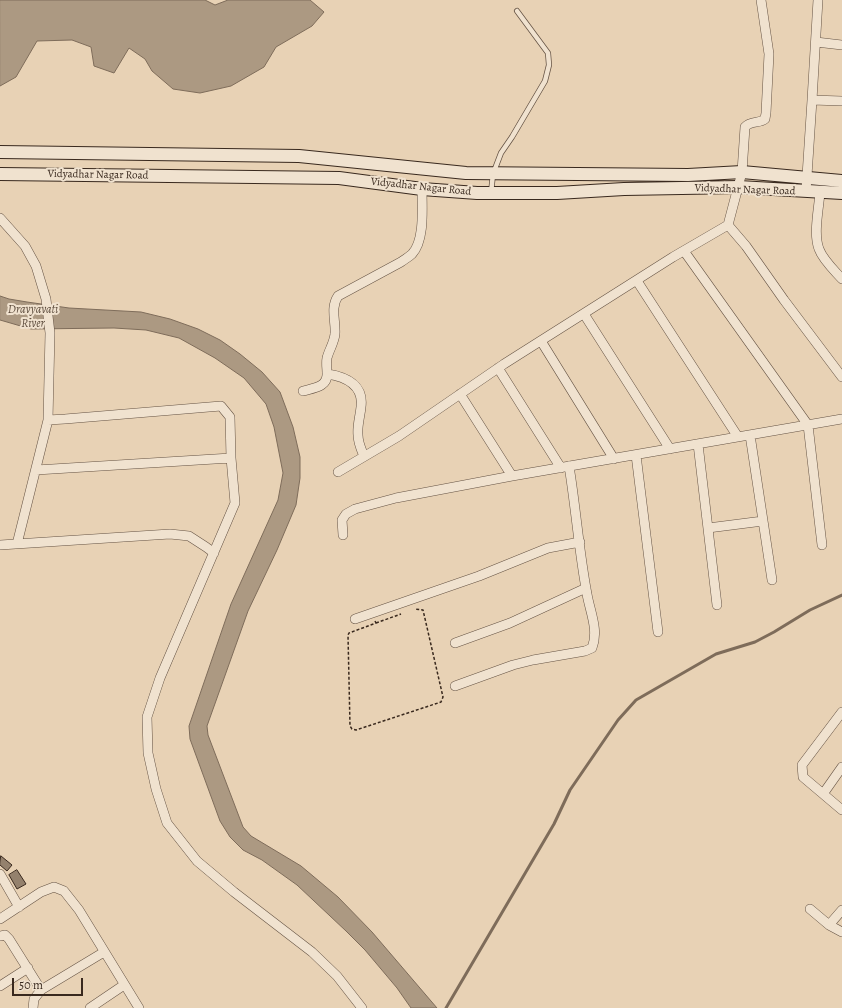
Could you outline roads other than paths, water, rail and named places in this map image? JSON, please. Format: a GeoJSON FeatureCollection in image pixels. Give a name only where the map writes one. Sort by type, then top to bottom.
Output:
{"type":"FeatureCollection","features":[{"type":"Feature","properties":{"kind":"main road","name":"Vidyadhar Nagar Road"},"geometry":{"type":"LineString","coordinates":[[0,152],[299,156],[466,173],[688,176],[742,172],[842,180]]}},
{"type":"Feature","properties":{"kind":"main road","name":"Vidyadhar Nagar Road"},"geometry":{"type":"LineString","coordinates":[[0,174],[339,178],[422,189],[491,193],[557,193],[624,189],[739,187],[842,193]]}},
{"type":"Feature","properties":{"kind":"street"},"geometry":{"type":"LineString","coordinates":[[338,472],[399,436],[498,368],[637,280],[728,225],[742,172],[745,127],[752,122],[762,121],[765,118],[766,113],[769,54],[761,0]]}},
{"type":"Feature","properties":{"kind":"street"},"geometry":{"type":"LineString","coordinates":[[806,191],[818,0]]}},
{"type":"Feature","properties":{"kind":"street"},"geometry":{"type":"LineString","coordinates":[[816,42],[842,45]]}},
{"type":"Feature","properties":{"kind":"street"},"geometry":{"type":"LineString","coordinates":[[812,100],[842,101]]}},
{"type":"Feature","properties":{"kind":"street"},"geometry":{"type":"LineString","coordinates":[[303,391],[321,386],[326,382],[328,374],[326,364],[327,357],[335,333],[334,301],[343,292],[411,255],[417,247],[421,226],[422,189]]}},
{"type":"Feature","properties":{"kind":"street"},"geometry":{"type":"LineString","coordinates":[[820,192],[817,237],[819,249],[842,279]]}},
{"type":"Feature","properties":{"kind":"street"},"geometry":{"type":"LineString","coordinates":[[0,218],[25,246],[36,266],[46,299],[50,333],[48,420],[17,544]]}},
{"type":"Feature","properties":{"kind":"street"},"geometry":{"type":"LineString","coordinates":[[728,225],[746,246],[784,300],[842,377]]}},
{"type":"Feature","properties":{"kind":"street"},"geometry":{"type":"LineString","coordinates":[[684,251],[808,425],[822,545]]}},
{"type":"Feature","properties":{"kind":"street"},"geometry":{"type":"LineString","coordinates":[[637,280],[738,437]]}},
{"type":"Feature","properties":{"kind":"street"},"geometry":{"type":"LineString","coordinates":[[584,314],[670,449]]}},
{"type":"Feature","properties":{"kind":"street"},"geometry":{"type":"LineString","coordinates":[[541,341],[614,459]]}},
{"type":"Feature","properties":{"kind":"street"},"geometry":{"type":"LineString","coordinates":[[455,686],[520,663],[585,651],[592,648],[595,641],[580,542],[565,467],[498,368]]}},
{"type":"Feature","properties":{"kind":"street"},"geometry":{"type":"LineString","coordinates":[[328,374],[351,381],[360,393],[361,406],[358,434],[359,443],[364,456]]}},
{"type":"Feature","properties":{"kind":"street"},"geometry":{"type":"LineString","coordinates":[[460,394],[512,476]]}},
{"type":"Feature","properties":{"kind":"street"},"geometry":{"type":"LineString","coordinates":[[48,420],[222,406],[230,417],[231,458],[235,503],[160,678],[147,717],[148,753],[156,788],[167,823],[197,861],[234,892],[312,952],[337,976],[362,1008]]}},
{"type":"Feature","properties":{"kind":"street"},"geometry":{"type":"LineString","coordinates":[[343,535],[342,520],[346,514],[355,509],[396,498],[512,476],[842,419]]}},
{"type":"Feature","properties":{"kind":"street"},"geometry":{"type":"LineString","coordinates":[[750,435],[772,580]]}},
{"type":"Feature","properties":{"kind":"street"},"geometry":{"type":"LineString","coordinates":[[698,444],[718,606]]}},
{"type":"Feature","properties":{"kind":"street"},"geometry":{"type":"LineString","coordinates":[[636,455],[658,632]]}},
{"type":"Feature","properties":{"kind":"street"},"geometry":{"type":"LineString","coordinates":[[36,470],[231,458]]}},
{"type":"Feature","properties":{"kind":"street"},"geometry":{"type":"LineString","coordinates":[[708,528],[763,521]]}},
{"type":"Feature","properties":{"kind":"street"},"geometry":{"type":"LineString","coordinates":[[0,545],[170,534],[188,536],[214,553]]}},
{"type":"Feature","properties":{"kind":"street"},"geometry":{"type":"LineString","coordinates":[[355,619],[479,576],[548,548],[580,542]]}},
{"type":"Feature","properties":{"kind":"street"},"geometry":{"type":"LineString","coordinates":[[454,643],[510,623],[586,588]]}},
{"type":"Feature","properties":{"kind":"street"},"geometry":{"type":"LineString","coordinates":[[842,712],[802,765],[803,777],[842,810]]}},
{"type":"Feature","properties":{"kind":"street"},"geometry":{"type":"LineString","coordinates":[[823,794],[842,767]]}},
{"type":"Feature","properties":{"kind":"street"},"geometry":{"type":"LineString","coordinates":[[0,874],[19,907]]}},
{"type":"Feature","properties":{"kind":"street"},"geometry":{"type":"LineString","coordinates":[[0,919],[41,892],[54,887],[64,891],[79,910],[139,1008]]}},
{"type":"Feature","properties":{"kind":"street"},"geometry":{"type":"LineString","coordinates":[[810,909],[829,925],[842,932]]}},
{"type":"Feature","properties":{"kind":"street"},"geometry":{"type":"LineString","coordinates":[[829,925],[842,910]]}},
{"type":"Feature","properties":{"kind":"street"},"geometry":{"type":"LineString","coordinates":[[0,936],[5,935],[10,939],[41,990]]}},
{"type":"Feature","properties":{"kind":"street"},"geometry":{"type":"LineString","coordinates":[[33,1008],[34,999],[41,990],[104,952]]}},
{"type":"Feature","properties":{"kind":"street"},"geometry":{"type":"LineString","coordinates":[[0,986],[28,968]]}},
{"type":"Feature","properties":{"kind":"street"},"geometry":{"type":"LineString","coordinates":[[90,1008],[124,985]]}},
{"type":"Feature","properties":{"kind":"lane"},"geometry":{"type":"LineString","coordinates":[[491,193],[493,174],[501,153],[545,81],[549,65],[548,53],[517,11]]}},
{"type":"Feature","properties":{"kind":"water"},"geometry":{"type":"Polygon","coordinates":[[[0,0],[205,0],[215,5],[228,0],[310,0],[324,12],[312,26],[276,47],[264,67],[231,86],[200,93],[173,89],[152,71],[145,59],[129,48],[114,73],[94,66],[91,47],[72,40],[37,41],[16,77],[0,86],[0,0]]]}},
{"type":"Feature","properties":{"kind":"water","name":"Dravyavati River"},"geometry":{"type":"Polygon","coordinates":[[[0,296],[9,299],[69,308],[141,312],[170,319],[198,329],[220,340],[262,372],[280,392],[293,427],[300,457],[300,478],[296,505],[277,550],[248,611],[207,726],[208,735],[243,827],[251,836],[301,866],[338,897],[372,932],[437,1008],[411,1008],[397,988],[365,950],[346,931],[297,885],[262,860],[243,850],[230,837],[220,821],[190,739],[189,726],[231,604],[278,500],[283,473],[274,427],[266,404],[244,378],[215,358],[179,338],[146,330],[114,328],[31,329],[0,320],[0,296]]]}},
{"type":"Feature","properties":{"kind":"waterway"},"geometry":{"type":"LineString","coordinates":[[446,1008],[554,824],[570,790],[618,720],[636,700],[716,654],[755,642],[810,610],[842,595]]}}]}
